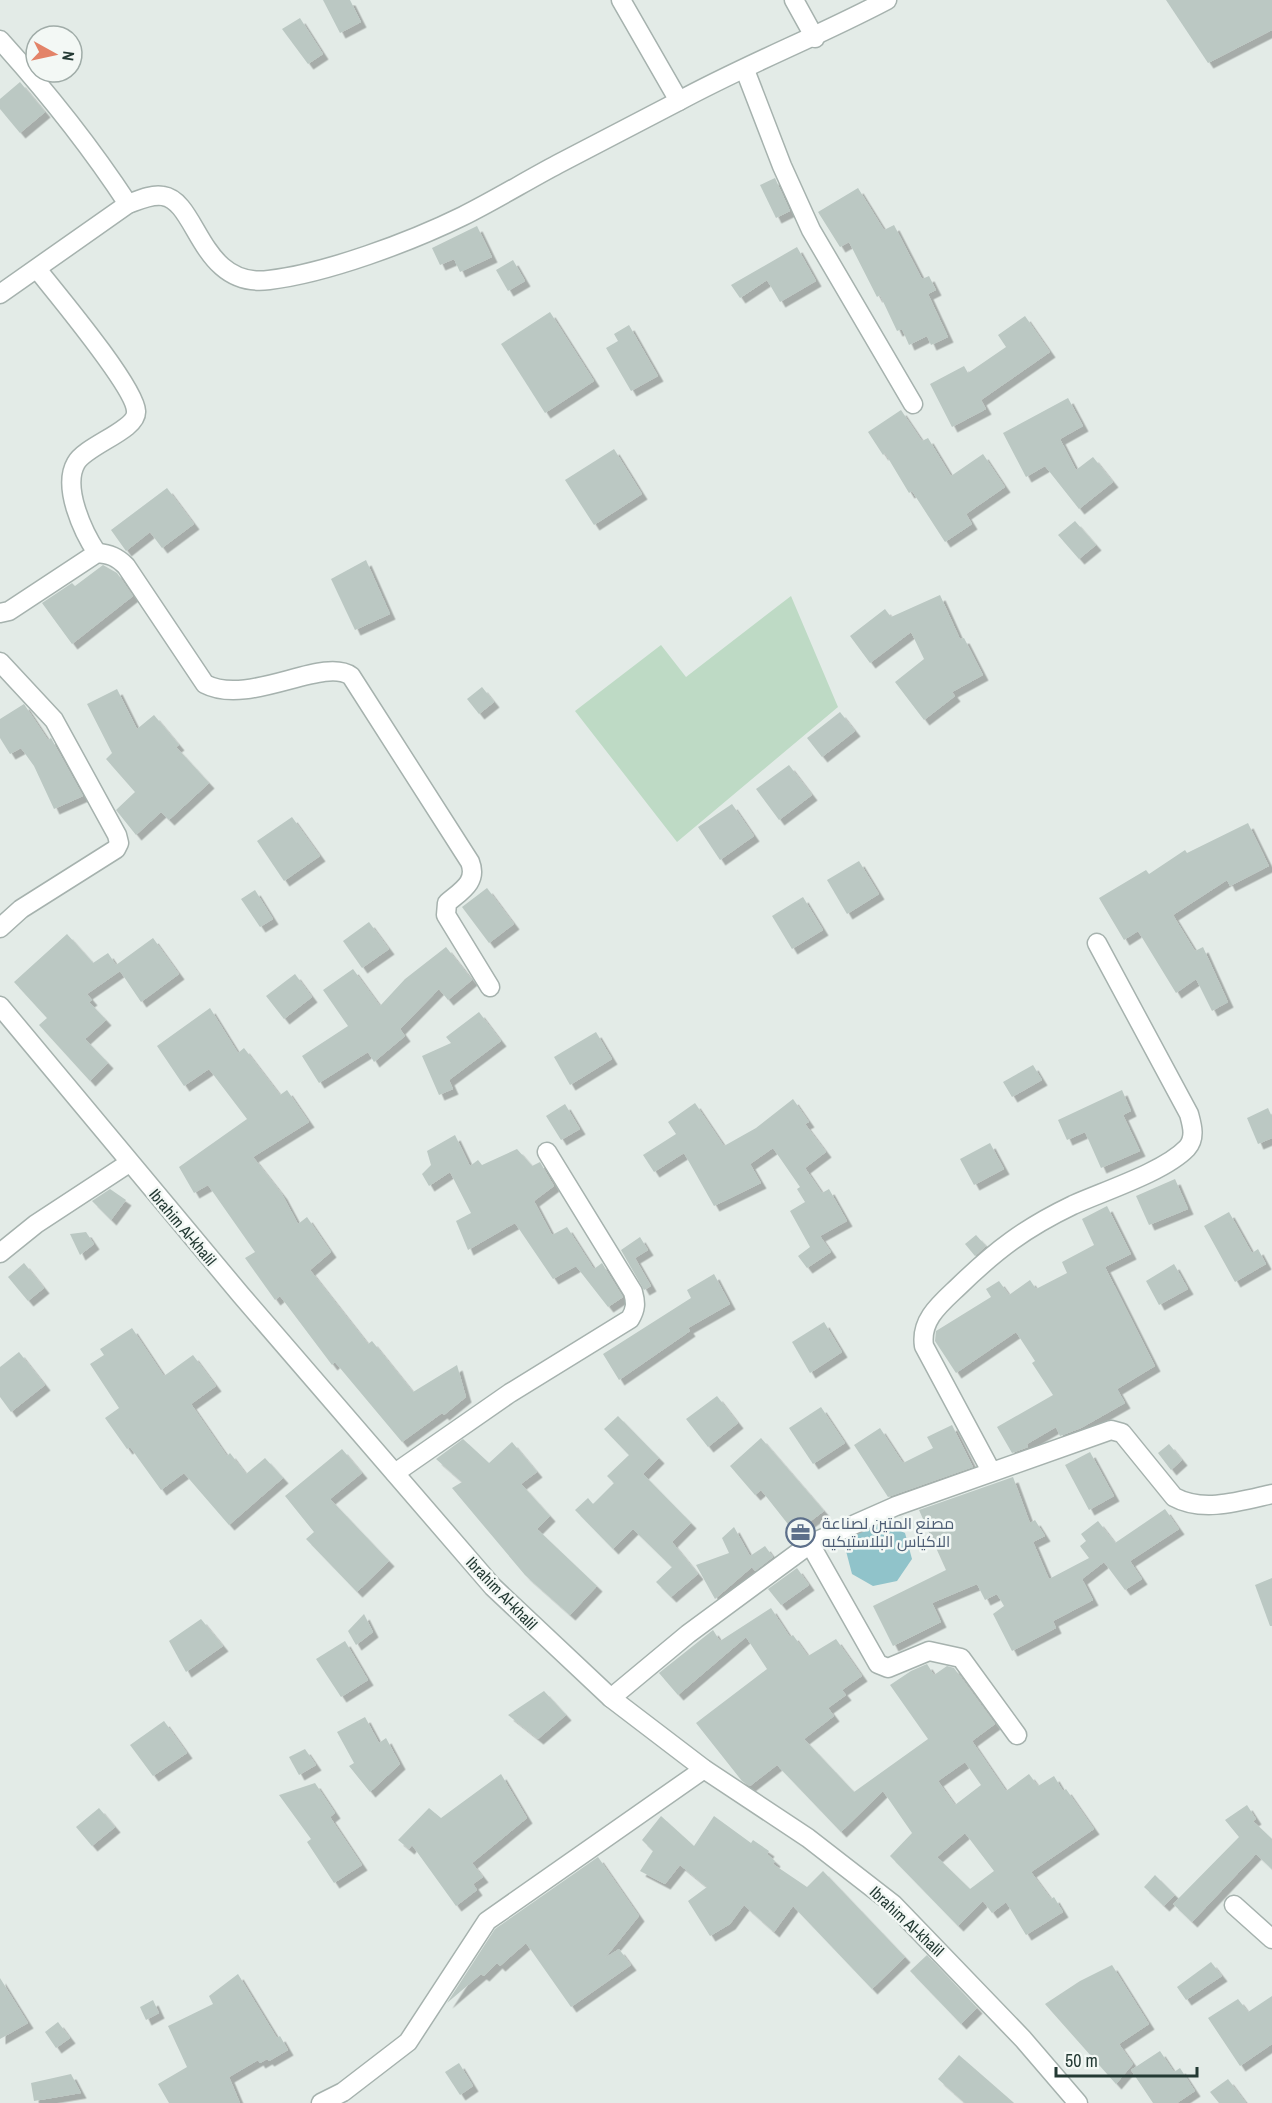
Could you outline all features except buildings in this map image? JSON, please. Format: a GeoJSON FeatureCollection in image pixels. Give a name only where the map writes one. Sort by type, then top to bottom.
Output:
{"type":"FeatureCollection","features":[{"type":"Feature","properties":{"kind":"street"},"geometry":{"type":"LineString","coordinates":[[621,0],[679,100]]}},
{"type":"Feature","properties":{"kind":"street"},"geometry":{"type":"LineString","coordinates":[[795,0],[814,38]]}},
{"type":"Feature","properties":{"kind":"street"},"geometry":{"type":"LineString","coordinates":[[0,294],[128,204],[151,196],[164,195],[175,200],[207,249],[225,269],[239,278],[267,280],[347,261],[462,217],[679,100],[814,38],[887,0]]}},
{"type":"Feature","properties":{"kind":"street"},"geometry":{"type":"LineString","coordinates":[[0,40],[41,86],[100,162],[128,204]]}},
{"type":"Feature","properties":{"kind":"street"},"geometry":{"type":"LineString","coordinates":[[745,70],[782,166],[810,230],[914,404]]}},
{"type":"Feature","properties":{"kind":"street"},"geometry":{"type":"LineString","coordinates":[[37,269],[135,400],[137,414],[131,423],[85,452],[76,463],[72,475],[81,527],[97,553]]}},
{"type":"Feature","properties":{"kind":"street"},"geometry":{"type":"LineString","coordinates":[[0,613],[9,611],[97,553],[117,557],[126,566],[205,684],[216,690],[235,691],[265,687],[332,671],[344,671],[351,676],[470,862],[472,878],[469,884],[447,903],[446,915],[490,987]]}},
{"type":"Feature","properties":{"kind":"street"},"geometry":{"type":"LineString","coordinates":[[0,662],[54,720],[117,834],[119,843],[116,849],[21,909],[0,928]]}},
{"type":"Feature","properties":{"kind":"street"},"geometry":{"type":"LineString","coordinates":[[991,1471],[924,1347],[922,1333],[927,1321],[947,1298],[999,1248],[1063,1210],[1173,1159],[1189,1146],[1194,1129],[1189,1114],[1097,943]]}},
{"type":"Feature","properties":{"kind":"street","name":"Ibrahim Al-khalil"},"geometry":{"type":"LineString","coordinates":[[0,1006],[129,1163],[493,1587],[610,1698],[704,1769],[808,1838],[893,1904],[1000,2014],[1078,2103]]}},
{"type":"Feature","properties":{"kind":"street"},"geometry":{"type":"LineString","coordinates":[[395,1473],[510,1392],[630,1318],[635,1311],[636,1302],[633,1292],[547,1152]]}},
{"type":"Feature","properties":{"kind":"street"},"geometry":{"type":"LineString","coordinates":[[0,1253],[36,1224],[129,1163]]}},
{"type":"Feature","properties":{"kind":"street"},"geometry":{"type":"LineString","coordinates":[[610,1698],[698,1627],[810,1544],[896,1506],[1111,1430],[1118,1431],[1174,1497],[1184,1503],[1196,1506],[1238,1502],[1272,1494]]}},
{"type":"Feature","properties":{"kind":"street"},"geometry":{"type":"LineString","coordinates":[[810,1544],[878,1664],[888,1668],[929,1651],[961,1658],[1017,1735]]}},
{"type":"Feature","properties":{"kind":"street"},"geometry":{"type":"LineString","coordinates":[[321,2103],[343,2091],[408,2042],[487,1921],[704,1769]]}},
{"type":"Feature","properties":{"kind":"street"},"geometry":{"type":"LineString","coordinates":[[1234,1905],[1272,1939]]}},
{"type":"Feature","properties":{"kind":"green space"},"geometry":{"type":"Polygon","coordinates":[[[791,596],[838,707],[677,842],[575,711],[661,645],[686,677],[791,596]]]}},
{"type":"Feature","properties":{"kind":"water"},"geometry":{"type":"Polygon","coordinates":[[[882,1522],[905,1533],[912,1559],[897,1581],[873,1586],[852,1574],[846,1551],[859,1531],[882,1522]]]}},
{"type":"Feature","properties":{"kind":"place","name":"مصنع المتين لصناعة الاكياس البلاستيكيه"},"geometry":{"type":"Point","coordinates":[801,1532]}}]}
